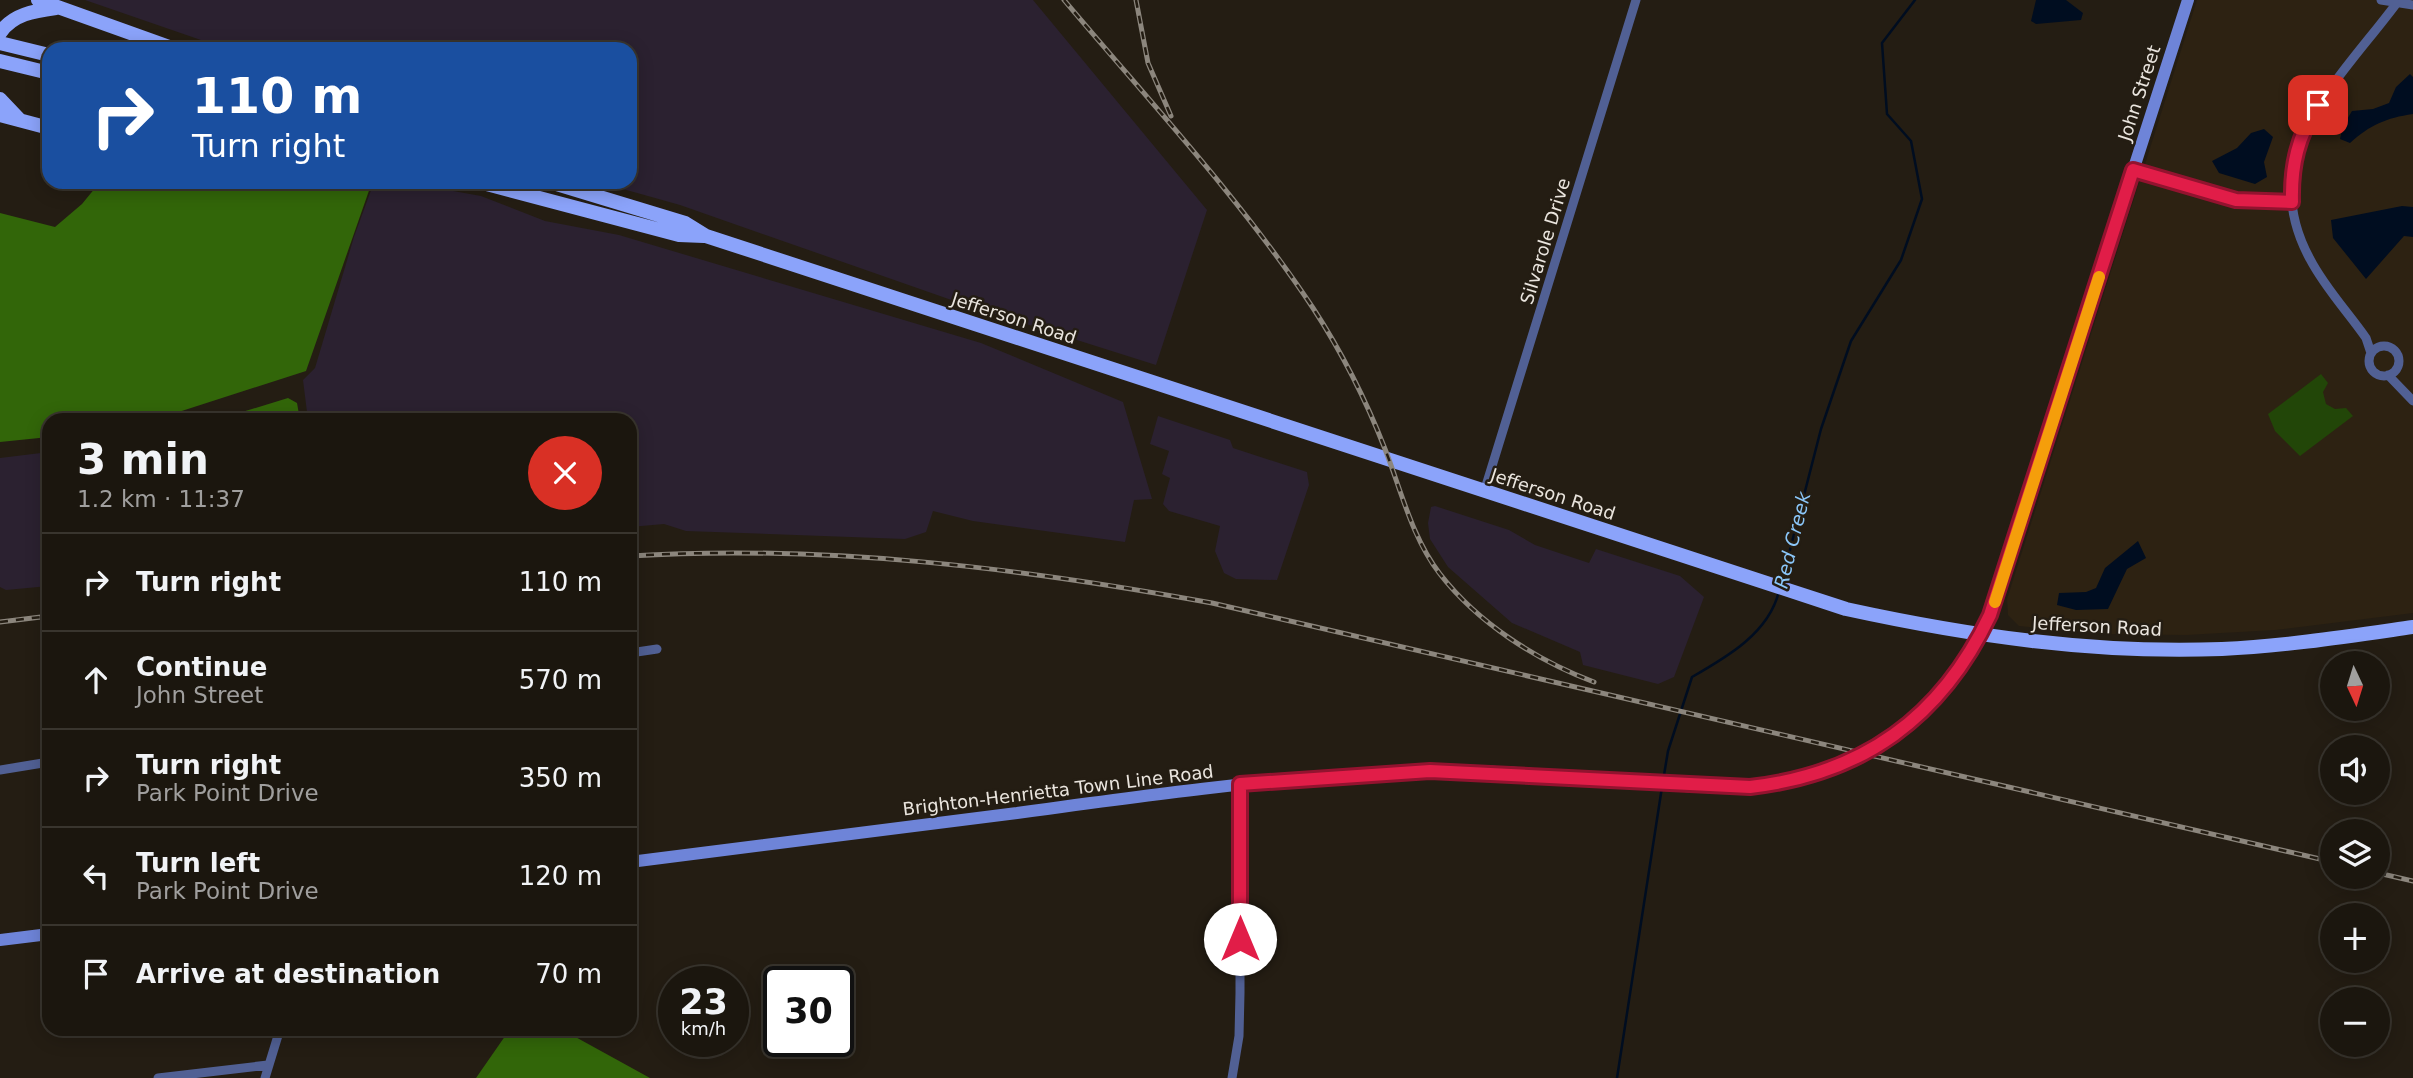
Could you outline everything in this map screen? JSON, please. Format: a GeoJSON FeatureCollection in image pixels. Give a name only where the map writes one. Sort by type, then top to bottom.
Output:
{"type":"FeatureCollection","features":[{"type":"Feature","properties":{"kind":"main road"},"geometry":{"type":"LineString","coordinates":[[38,0],[156,42]]}},
{"type":"Feature","properties":{"kind":"main road"},"geometry":{"type":"LineString","coordinates":[[0,33],[6,24],[27,12],[61,7]]}},
{"type":"Feature","properties":{"kind":"main road"},"geometry":{"type":"LineString","coordinates":[[0,43],[42,53]]}},
{"type":"Feature","properties":{"kind":"main road"},"geometry":{"type":"LineString","coordinates":[[7,62],[42,71]]}},
{"type":"Feature","properties":{"kind":"main road"},"geometry":{"type":"LineString","coordinates":[[0,99],[20,120]]}},
{"type":"Feature","properties":{"kind":"main road"},"geometry":{"type":"LineString","coordinates":[[0,115],[42,126]]}},
{"type":"Feature","properties":{"kind":"main road","name":"Jefferson Road"},"geometry":{"type":"LineString","coordinates":[[505,189],[679,235],[706,236]]}},
{"type":"Feature","properties":{"kind":"main road","name":"Jefferson Road"},"geometry":{"type":"LineString","coordinates":[[573,189],[685,223],[706,236],[1484,492],[1794,593],[1886,618],[1980,635],[2084,646],[2203,649],[2413,627]]}},
{"type":"Feature","properties":{"kind":"street","name":"Silvarole Drive"},"geometry":{"type":"LineString","coordinates":[[1484,492],[1636,0]]}},
{"type":"Feature","properties":{"kind":"street","name":"John Street"},"geometry":{"type":"LineString","coordinates":[[1980,635],[2012,551],[2188,0]]}},
{"type":"Feature","properties":{"kind":"street"},"geometry":{"type":"LineString","coordinates":[[2381,0],[2413,5]]}},
{"type":"Feature","properties":{"kind":"street"},"geometry":{"type":"LineString","coordinates":[[2398,2],[2307,122],[2293,162],[2292,202],[2295,224],[2309,259],[2366,338],[2371,353],[2369,363],[2374,372],[2389,375],[2413,401]]}},
{"type":"Feature","properties":{"kind":"street"},"geometry":{"type":"LineString","coordinates":[[2133,170],[2236,200],[2292,202]]}},
{"type":"Feature","properties":{"kind":"street"},"geometry":{"type":"LineString","coordinates":[[2366,338],[2380,346],[2390,347],[2398,354],[2400,384]]}},
{"type":"Feature","properties":{"kind":"street"},"geometry":{"type":"LineString","coordinates":[[2371,353],[2380,346]]}},
{"type":"Feature","properties":{"kind":"street"},"geometry":{"type":"LineString","coordinates":[[2389,375],[2397,368]]}},
{"type":"Feature","properties":{"kind":"street","name":"Brighton-Henrietta Town Line Road"},"geometry":{"type":"LineString","coordinates":[[637,861],[1240,784],[1430,771],[1732,788],[1785,783],[1836,768],[1894,736],[1936,699],[1969,657],[1980,635]]}},
{"type":"Feature","properties":{"kind":"street"},"geometry":{"type":"LineString","coordinates":[[637,652],[657,649]]}},
{"type":"Feature","properties":{"kind":"street"},"geometry":{"type":"LineString","coordinates":[[0,770],[42,763]]}},
{"type":"Feature","properties":{"kind":"street"},"geometry":{"type":"LineString","coordinates":[[1232,1078],[1239,1036],[1240,784]]}},
{"type":"Feature","properties":{"kind":"street"},"geometry":{"type":"LineString","coordinates":[[0,940],[42,935]]}},
{"type":"Feature","properties":{"kind":"street"},"geometry":{"type":"LineString","coordinates":[[265,1078],[278,1036]]}},
{"type":"Feature","properties":{"kind":"street"},"geometry":{"type":"LineString","coordinates":[[158,1078],[268,1065]]}},
{"type":"Feature","properties":{"kind":"shaded area"},"geometry":{"type":"Polygon","coordinates":[[[85,0],[1033,0],[1207,210],[1156,365],[960,303],[680,205],[623,189],[637,189],[637,42],[207,42],[85,0]]]}},
{"type":"Feature","properties":{"kind":"shaded area"},"geometry":{"type":"Polygon","coordinates":[[[2197,0],[2413,0],[2413,613],[2275,630],[2186,635],[2097,634],[2019,626],[2008,615],[2007,599],[2197,0]]]}},
{"type":"Feature","properties":{"kind":"shaded area"},"geometry":{"type":"Polygon","coordinates":[[[371,189],[442,189],[481,196],[545,221],[619,235],[981,343],[1123,402],[1152,499],[1134,500],[1125,542],[973,521],[933,511],[926,532],[905,539],[686,531],[664,524],[637,526],[637,413],[307,413],[303,380],[315,368],[354,237],[371,189]]]}},
{"type":"Feature","properties":{"kind":"shaded area"},"geometry":{"type":"Polygon","coordinates":[[[1158,416],[1230,440],[1233,448],[1307,472],[1309,485],[1277,580],[1236,579],[1224,573],[1215,551],[1220,526],[1169,511],[1163,504],[1170,478],[1162,474],[1169,451],[1150,444],[1158,416]]]}},
{"type":"Feature","properties":{"kind":"shaded area"},"geometry":{"type":"Polygon","coordinates":[[[42,453],[42,587],[6,590],[0,587],[0,458],[42,453]]]}},
{"type":"Feature","properties":{"kind":"shaded area"},"geometry":{"type":"Polygon","coordinates":[[[1431,507],[1509,530],[1535,545],[1589,563],[1596,549],[1680,576],[1704,597],[1674,677],[1658,684],[1583,665],[1580,652],[1512,623],[1448,567],[1430,539],[1428,523],[1431,507]]]}},
{"type":"Feature","properties":{"kind":"green space"},"geometry":{"type":"Polygon","coordinates":[[[94,189],[370,189],[306,371],[176,413],[42,413],[42,438],[0,442],[0,213],[55,227],[82,204],[94,189]]]}},
{"type":"Feature","properties":{"kind":"green space"},"geometry":{"type":"Polygon","coordinates":[[[2321,374],[2328,383],[2323,392],[2326,404],[2335,409],[2346,408],[2353,416],[2300,456],[2275,431],[2268,414],[2321,374]]]}},
{"type":"Feature","properties":{"kind":"green space"},"geometry":{"type":"Polygon","coordinates":[[[288,398],[297,403],[299,413],[239,413],[288,398]]]}},
{"type":"Feature","properties":{"kind":"green space"},"geometry":{"type":"Polygon","coordinates":[[[505,1036],[574,1036],[650,1078],[476,1078],[505,1036]]]}},
{"type":"Feature","properties":{"kind":"water"},"geometry":{"type":"Polygon","coordinates":[[[2036,0],[2066,0],[2083,13],[2081,20],[2036,24],[2031,21],[2036,0]]]}},
{"type":"Feature","properties":{"kind":"water"},"geometry":{"type":"Polygon","coordinates":[[[2410,74],[2413,77],[2413,114],[2379,123],[2350,143],[2340,139],[2343,126],[2352,111],[2373,109],[2389,103],[2396,87],[2410,74]]]}},
{"type":"Feature","properties":{"kind":"water"},"geometry":{"type":"Polygon","coordinates":[[[2264,129],[2273,137],[2264,162],[2267,177],[2255,184],[2219,173],[2212,161],[2237,148],[2251,133],[2264,129]]]}},
{"type":"Feature","properties":{"kind":"water"},"geometry":{"type":"Polygon","coordinates":[[[2402,206],[2413,207],[2413,237],[2404,236],[2366,279],[2333,238],[2331,220],[2402,206]]]}},
{"type":"Feature","properties":{"kind":"water"},"geometry":{"type":"Polygon","coordinates":[[[2138,541],[2146,558],[2127,569],[2108,609],[2076,610],[2057,605],[2059,593],[2086,592],[2096,588],[2105,568],[2138,541]]]}},
{"type":"Feature","properties":{"kind":"waterway","name":"Red Creek"},"geometry":{"type":"LineString","coordinates":[[1782,581],[1821,429],[1851,341],[1901,260],[1922,199],[1911,141],[1887,114],[1882,43],[1915,0]]}},
{"type":"Feature","properties":{"kind":"waterway","name":"Red Creek"},"geometry":{"type":"LineString","coordinates":[[1663,781],[1668,751],[1692,677],[1745,642],[1766,619],[1779,591]]}},
{"type":"Feature","properties":{"kind":"waterway","name":"Red Creek"},"geometry":{"type":"LineString","coordinates":[[1617,1078],[1662,787]]}},
{"type":"Feature","properties":{"kind":"railway"},"geometry":{"type":"LineString","coordinates":[[1064,0],[1224,189],[1285,267],[1313,308],[1361,394],[1422,545],[1440,574],[1455,592],[1490,624],[1551,663],[1594,682]]}},
{"type":"Feature","properties":{"kind":"railway"},"geometry":{"type":"LineString","coordinates":[[1136,0],[1148,63],[1171,116]]}},
{"type":"Feature","properties":{"kind":"railway"},"geometry":{"type":"LineString","coordinates":[[637,556],[776,553],[849,556],[995,570],[1140,590],[1212,603],[2320,859]]}},
{"type":"Feature","properties":{"kind":"railway"},"geometry":{"type":"LineString","coordinates":[[0,622],[42,617]]}},
{"type":"Feature","properties":{"kind":"railway"},"geometry":{"type":"LineString","coordinates":[[2390,876],[2413,881]]}},
{"type":"Feature","properties":{"kind":"slow traffic"},"geometry":{"type":"LineString","coordinates":[[1995,602],[2099,277]]}},
{"type":"Feature","properties":{"kind":"route"},"geometry":{"type":"LineString","coordinates":[[1240,939],[1240,784],[1430,771],[1532,774],[1715,788],[1750,787],[1785,783],[1836,768],[1894,736],[1922,713],[1947,686],[1969,657],[1990,615],[2133,170],[2206,194],[2255,203],[2292,202],[2293,162],[2307,122],[2318,105]]}}]}
